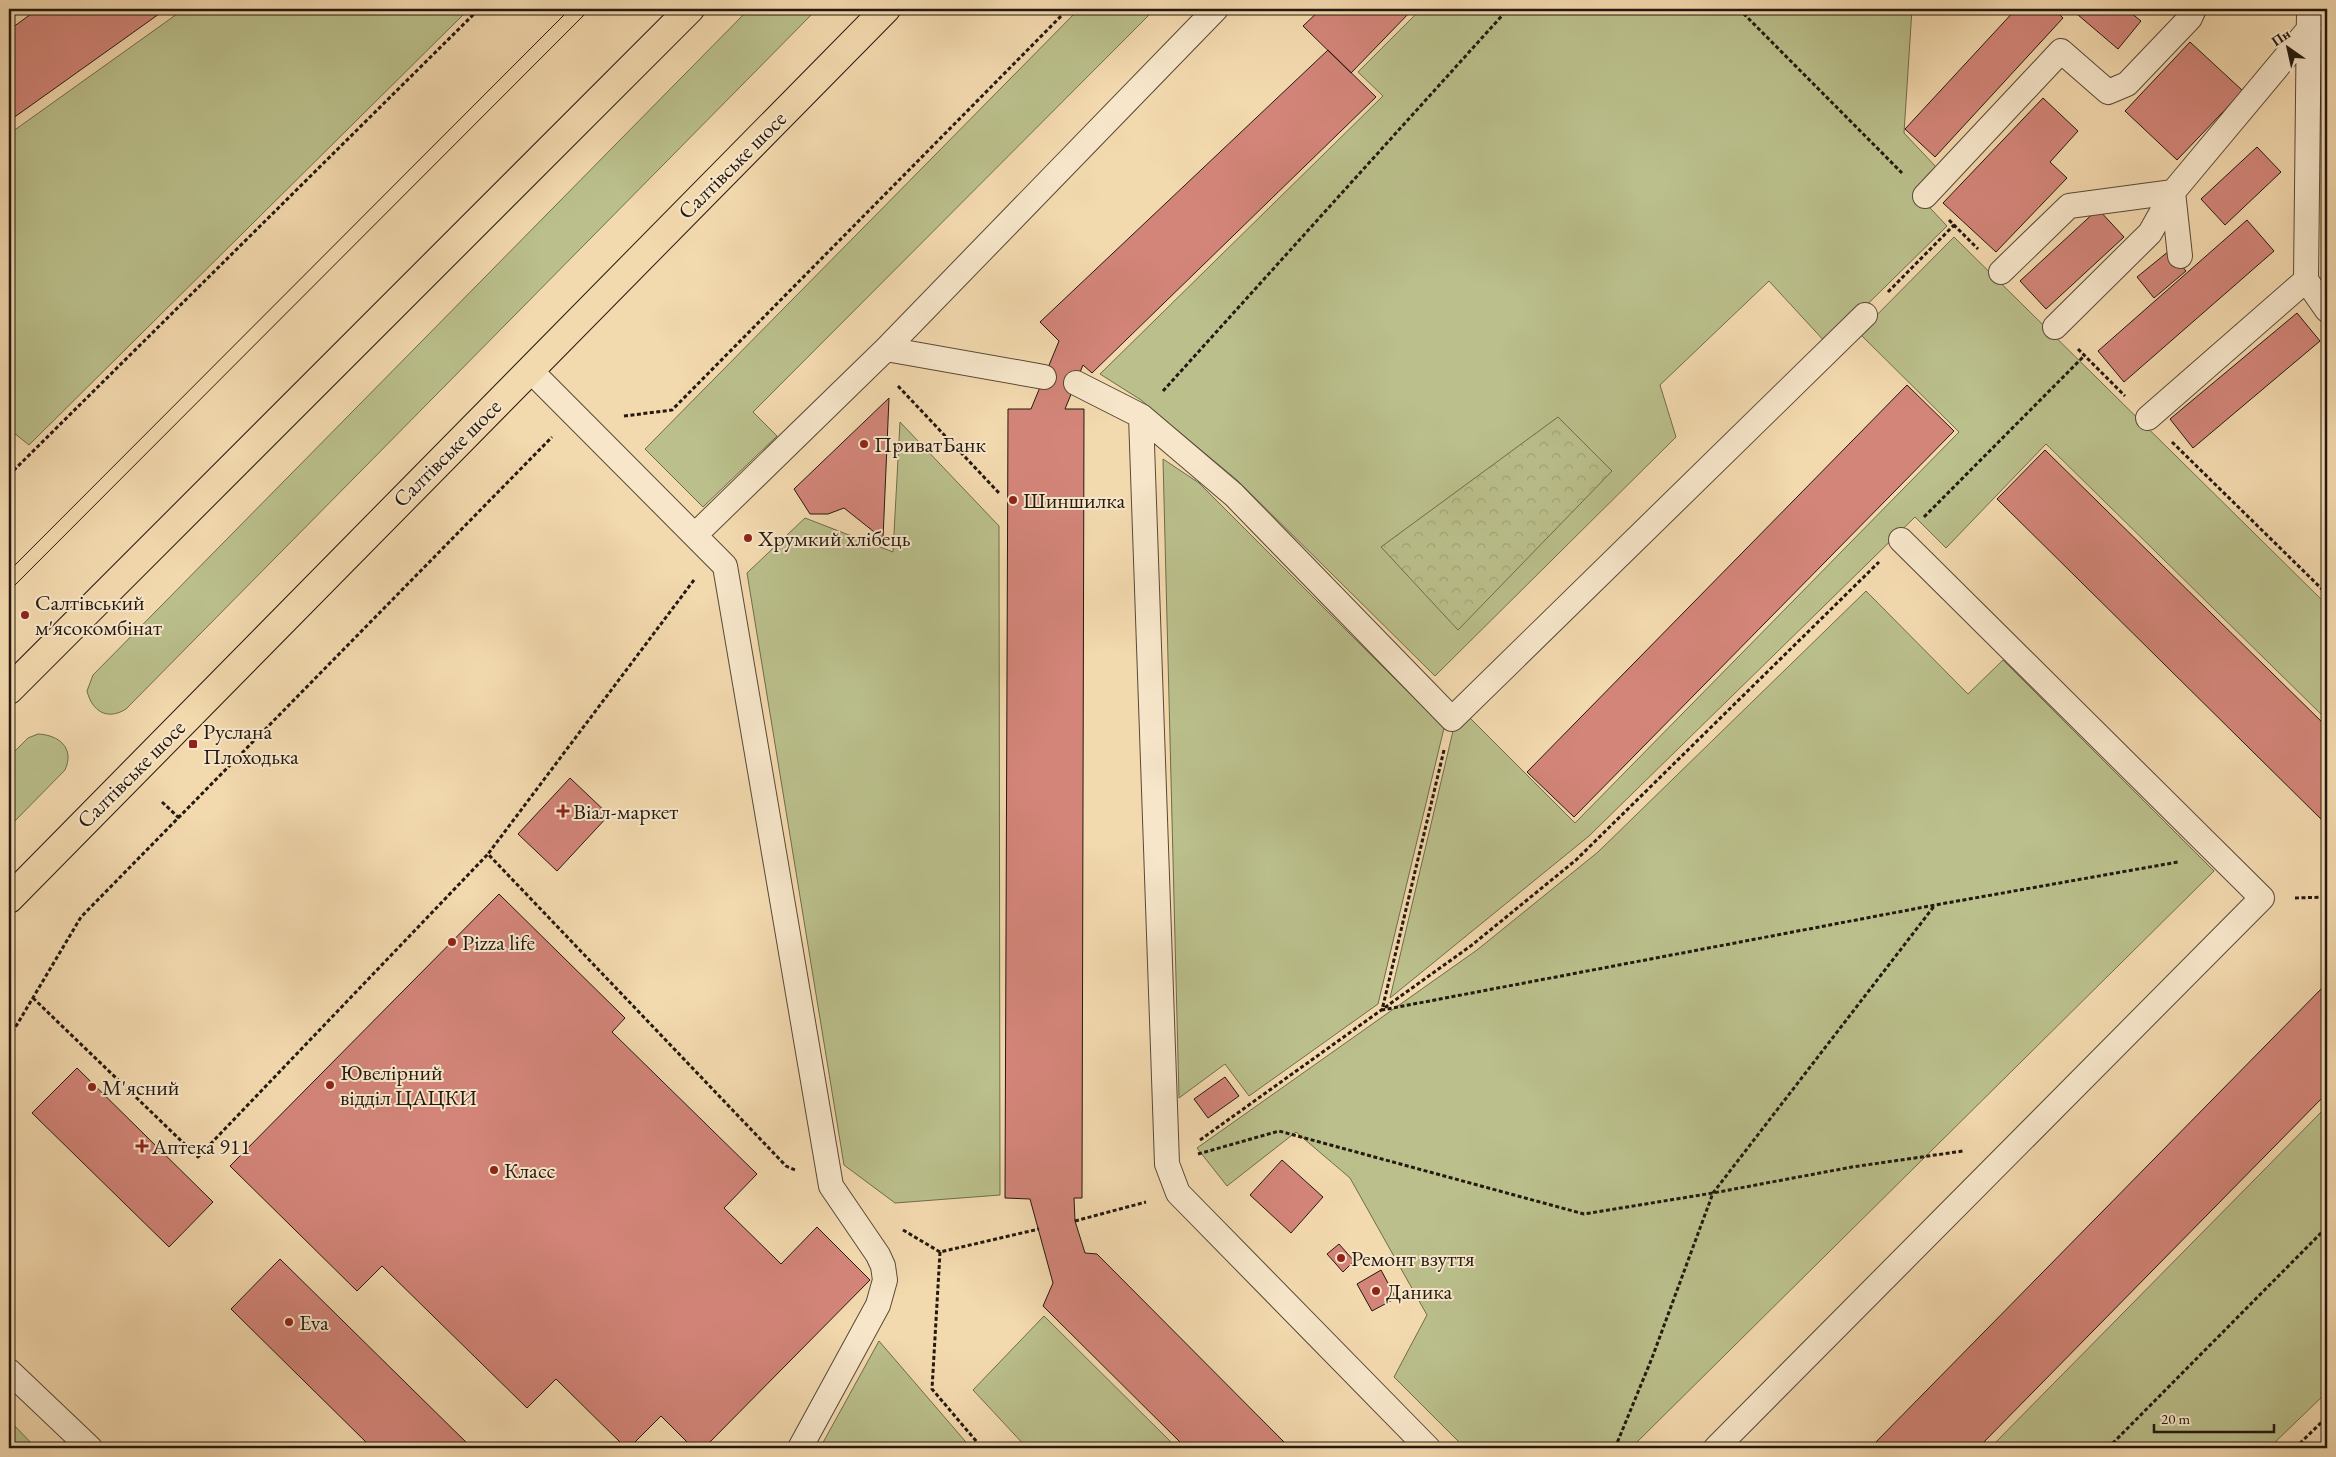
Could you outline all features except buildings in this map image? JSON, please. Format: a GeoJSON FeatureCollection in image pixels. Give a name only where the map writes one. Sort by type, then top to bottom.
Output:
{"type":"FeatureCollection","features":[{"type":"Feature","properties":{"kind":"main road"},"geometry":{"type":"LineString","coordinates":[[9,690],[690,9]]}},
{"type":"Feature","properties":{"kind":"main road","name":"Салтівське шосе"},"geometry":{"type":"LineString","coordinates":[[9,899],[886,9]]}},
{"type":"Feature","properties":{"kind":"lane"},"geometry":{"type":"LineString","coordinates":[[695,535],[880,355],[1216,9]]}},
{"type":"Feature","properties":{"kind":"lane"},"geometry":{"type":"LineString","coordinates":[[1925,196],[2061,51],[2108,92],[2127,84],[2190,18],[2194,9]]}},
{"type":"Feature","properties":{"kind":"lane"},"geometry":{"type":"LineString","coordinates":[[2056,327],[2150,233],[2173,192],[2309,19]]}},
{"type":"Feature","properties":{"kind":"lane"},"geometry":{"type":"LineString","coordinates":[[2309,19],[2306,280],[2327,310]]}},
{"type":"Feature","properties":{"kind":"lane"},"geometry":{"type":"LineString","coordinates":[[2173,192],[2180,256]]}},
{"type":"Feature","properties":{"kind":"lane"},"geometry":{"type":"LineString","coordinates":[[2001,272],[2069,206],[2173,192]]}},
{"type":"Feature","properties":{"kind":"lane"},"geometry":{"type":"LineString","coordinates":[[2148,418],[2306,280]]}},
{"type":"Feature","properties":{"kind":"lane"},"geometry":{"type":"LineString","coordinates":[[1076,383],[1141,416],[1234,495],[1452,719],[1865,315]]}},
{"type":"Feature","properties":{"kind":"lane"},"geometry":{"type":"LineString","coordinates":[[880,355],[1044,377]]}},
{"type":"Feature","properties":{"kind":"lane"},"geometry":{"type":"LineString","coordinates":[[530,370],[726,566],[831,1186],[878,1254],[885,1280],[878,1305],[800,1448]]}},
{"type":"Feature","properties":{"kind":"lane"},"geometry":{"type":"LineString","coordinates":[[1141,416],[1167,1164],[1178,1193],[1428,1448]]}},
{"type":"Feature","properties":{"kind":"lane"},"geometry":{"type":"LineString","coordinates":[[1716,1448],[2262,898],[1901,540]]}},
{"type":"Feature","properties":{"kind":"lane"},"geometry":{"type":"LineString","coordinates":[[9,1370],[90,1448]]}},
{"type":"Feature","properties":{"kind":"path"},"geometry":{"type":"LineString","coordinates":[[9,475],[478,9]]}},
{"type":"Feature","properties":{"kind":"path"},"geometry":{"type":"LineString","coordinates":[[9,1038],[81,917],[550,438],[581,422],[672,410],[1068,9]]}},
{"type":"Feature","properties":{"kind":"path"},"geometry":{"type":"LineString","coordinates":[[1141,416],[1508,9]]}},
{"type":"Feature","properties":{"kind":"path"},"geometry":{"type":"LineString","coordinates":[[1739,9],[1954,225],[1865,315]]}},
{"type":"Feature","properties":{"kind":"path"},"geometry":{"type":"LineString","coordinates":[[880,355],[999,493]]}},
{"type":"Feature","properties":{"kind":"path"},"geometry":{"type":"LineString","coordinates":[[1167,1164],[1472,945],[1576,860],[1901,540],[2084,356]]}},
{"type":"Feature","properties":{"kind":"path"},"geometry":{"type":"LineString","coordinates":[[33,998],[198,1157],[488,854],[714,554]]}},
{"type":"Feature","properties":{"kind":"path"},"geometry":{"type":"LineString","coordinates":[[1382,1010],[1452,719]]}},
{"type":"Feature","properties":{"kind":"path"},"geometry":{"type":"LineString","coordinates":[[162,802],[179,818]]}},
{"type":"Feature","properties":{"kind":"path"},"geometry":{"type":"LineString","coordinates":[[488,854],[786,1166],[831,1186]]}},
{"type":"Feature","properties":{"kind":"path"},"geometry":{"type":"LineString","coordinates":[[1382,1010],[1934,905],[2218,855]]}},
{"type":"Feature","properties":{"kind":"path"},"geometry":{"type":"LineString","coordinates":[[1615,1448],[1652,1358],[1713,1193],[1934,905]]}},
{"type":"Feature","properties":{"kind":"path"},"geometry":{"type":"LineString","coordinates":[[1167,1164],[1279,1132],[1584,1214],[1713,1193],[1852,1167],[2019,1144]]}},
{"type":"Feature","properties":{"kind":"path"},"geometry":{"type":"LineString","coordinates":[[1075,1221],[1178,1193]]}},
{"type":"Feature","properties":{"kind":"path"},"geometry":{"type":"LineString","coordinates":[[898,1227],[940,1252],[1039,1229]]}},
{"type":"Feature","properties":{"kind":"path"},"geometry":{"type":"LineString","coordinates":[[2108,1448],[2327,1227]]}},
{"type":"Feature","properties":{"kind":"path"},"geometry":{"type":"LineString","coordinates":[[940,1252],[932,1389],[982,1448]]}},
{"type":"Feature","properties":{"kind":"path"},"geometry":{"type":"LineString","coordinates":[[2295,1448],[2327,1417]]}},
{"type":"Feature","properties":{"kind":"green space"},"geometry":{"type":"Polygon","coordinates":[[[184,9],[469,9],[29,445],[9,429],[9,134],[184,9]]]}},
{"type":"Feature","properties":{"kind":"green space"},"geometry":{"type":"Polygon","coordinates":[[[749,9],[817,9],[126,709],[113,714],[107,714],[97,709],[89,698],[87,691],[93,675],[749,9]]]}},
{"type":"Feature","properties":{"kind":"green space"},"geometry":{"type":"Polygon","coordinates":[[[1079,9],[1155,9],[753,412],[777,436],[703,507],[645,449],[1079,9]]]}},
{"type":"Feature","properties":{"kind":"green space"},"geometry":{"type":"Polygon","coordinates":[[[1421,9],[1912,9],[1904,133],[1937,168],[1914,191],[1947,226],[1827,344],[1769,281],[1660,385],[1676,437],[1435,676],[1237,480],[1141,400],[1100,374],[1383,96],[1358,72],[1421,9]]]}},
{"type":"Feature","properties":{"kind":"green space"},"geometry":{"type":"Polygon","coordinates":[[[1954,237],[2327,605],[2327,720],[2046,444],[1946,548],[1915,517],[1589,836],[1390,998],[1453,731],[1469,717],[1575,823],[1959,432],[1859,333],[1954,237]]]}},
{"type":"Feature","properties":{"kind":"green space"},"geometry":{"type":"Polygon","coordinates":[[[1558,417],[1612,471],[1458,630],[1381,547],[1558,417]]]}},
{"type":"Feature","properties":{"kind":"green space"},"geometry":{"type":"Polygon","coordinates":[[[900,422],[999,526],[1000,1195],[895,1203],[844,1165],[747,573],[805,518],[893,552],[900,422]]]}},
{"type":"Feature","properties":{"kind":"green space"},"geometry":{"type":"Polygon","coordinates":[[[1163,459],[1199,483],[1444,728],[1378,1004],[1249,1096],[1225,1064],[1179,1098],[1163,459]]]}},
{"type":"Feature","properties":{"kind":"green space"},"geometry":{"type":"Polygon","coordinates":[[[1866,591],[1968,694],[2003,660],[2214,871],[1634,1445],[1637,1448],[1465,1448],[1394,1377],[1427,1315],[1350,1178],[1296,1132],[1227,1186],[1197,1148],[1477,950],[1598,852],[1866,591]]]}},
{"type":"Feature","properties":{"kind":"green space"},"geometry":{"type":"Polygon","coordinates":[[[38,734],[52,737],[63,744],[68,755],[68,762],[65,770],[9,827],[9,757],[28,738],[38,734]]]}},
{"type":"Feature","properties":{"kind":"green space"},"geometry":{"type":"Polygon","coordinates":[[[2327,1106],[2327,1392],[2269,1448],[1990,1448],[2327,1106]]]}},
{"type":"Feature","properties":{"kind":"green space"},"geometry":{"type":"Polygon","coordinates":[[[1044,1316],[1177,1448],[1027,1448],[973,1390],[1044,1316]]]}},
{"type":"Feature","properties":{"kind":"green space"},"geometry":{"type":"Polygon","coordinates":[[[879,1341],[971,1448],[820,1448],[879,1341]]]}},
{"type":"Feature","properties":{"kind":"green space"},"geometry":{"type":"Polygon","coordinates":[[[9,1420],[36,1448],[9,1448],[9,1420]]]}},
{"type":"Feature","properties":{"kind":"tram line"},"geometry":{"type":"LineString","coordinates":[[9,571],[570,9]]}},
{"type":"Feature","properties":{"kind":"tram line"},"geometry":{"type":"LineString","coordinates":[[9,591],[590,9]]}},
{"type":"Feature","properties":{"kind":"place","name":"ПриватБанк"},"geometry":{"type":"Point","coordinates":[864,444]}},
{"type":"Feature","properties":{"kind":"place","name":"Шиншилка"},"geometry":{"type":"Point","coordinates":[1013,500]}},
{"type":"Feature","properties":{"kind":"place","name":"Хрумкий хлібець"},"geometry":{"type":"Point","coordinates":[748,538]}},
{"type":"Feature","properties":{"kind":"place","name":"Салтівський м'ясокомбінат"},"geometry":{"type":"Point","coordinates":[25,615]}},
{"type":"Feature","properties":{"kind":"place","name":"Руслана Плоходька"},"geometry":{"type":"Point","coordinates":[193,744]}},
{"type":"Feature","properties":{"kind":"place","name":"Віал-маркет"},"geometry":{"type":"Point","coordinates":[563,811]}},
{"type":"Feature","properties":{"kind":"place","name":"Pizza life"},"geometry":{"type":"Point","coordinates":[452,942]}},
{"type":"Feature","properties":{"kind":"place","name":"Ювелірний відділ ЦАЦКИ"},"geometry":{"type":"Point","coordinates":[330,1085]}},
{"type":"Feature","properties":{"kind":"place","name":"М'ясний"},"geometry":{"type":"Point","coordinates":[92,1087]}},
{"type":"Feature","properties":{"kind":"place","name":"Аптека 911"},"geometry":{"type":"Point","coordinates":[142,1146]}},
{"type":"Feature","properties":{"kind":"place","name":"Класс"},"geometry":{"type":"Point","coordinates":[494,1170]}},
{"type":"Feature","properties":{"kind":"place","name":"Ремонт взуття"},"geometry":{"type":"Point","coordinates":[1341,1258]}},
{"type":"Feature","properties":{"kind":"place","name":"Даника"},"geometry":{"type":"Point","coordinates":[1376,1291]}},
{"type":"Feature","properties":{"kind":"place","name":"Eva"},"geometry":{"type":"Point","coordinates":[289,1322]}}]}
